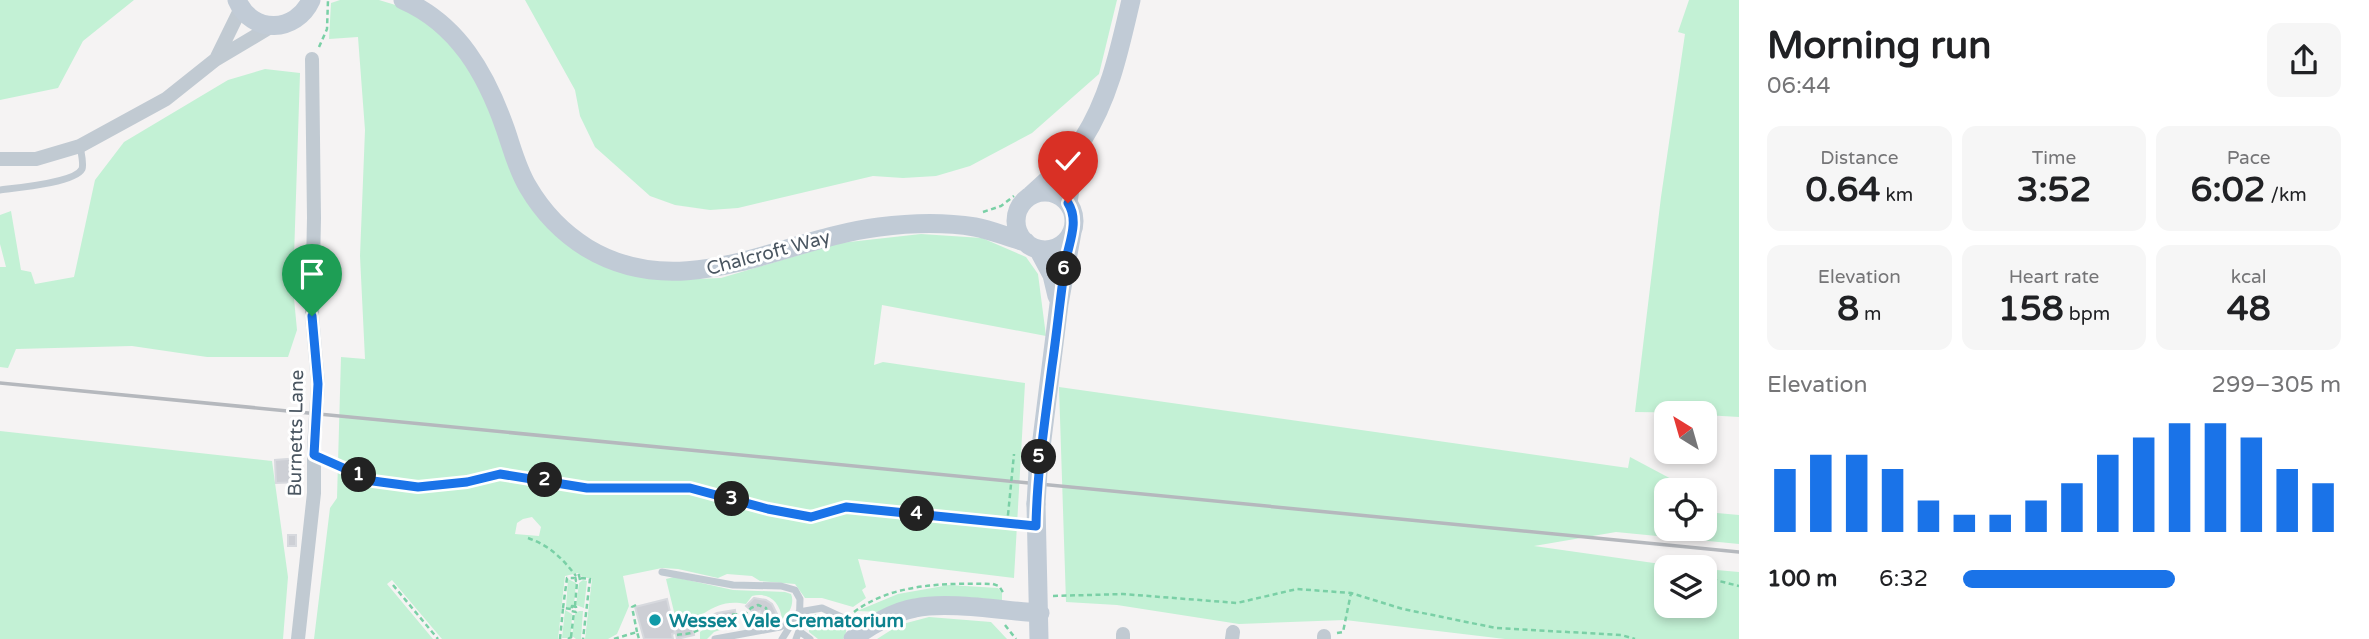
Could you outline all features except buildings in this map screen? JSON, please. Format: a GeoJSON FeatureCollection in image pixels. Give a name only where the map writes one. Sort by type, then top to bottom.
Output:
{"type":"FeatureCollection","features":[{"type":"Feature","properties":{"kind":"street"},"geometry":{"type":"LineString","coordinates":[[215,60],[239,4],[254,21],[272,26],[296,20],[311,0]]}},
{"type":"Feature","properties":{"kind":"street","name":"Chalcroft Way"},"geometry":{"type":"LineString","coordinates":[[402,0],[422,9],[445,27],[478,65],[496,102],[524,178],[550,216],[575,240],[618,263],[649,270],[711,270],[825,237],[860,230],[980,220],[1022,199]]}},
{"type":"Feature","properties":{"kind":"street"},"geometry":{"type":"LineString","coordinates":[[1068,203],[1072,174],[1081,142],[1105,93],[1116,62],[1131,0]]}},
{"type":"Feature","properties":{"kind":"street"},"geometry":{"type":"LineString","coordinates":[[0,159],[36,159],[80,146],[166,99],[215,60],[272,26]]}},
{"type":"Feature","properties":{"kind":"street","name":"Burnetts Lane"},"geometry":{"type":"LineString","coordinates":[[298,639],[314,493],[318,384],[312,316],[312,59]]}},
{"type":"Feature","properties":{"kind":"street"},"geometry":{"type":"LineString","coordinates":[[1059,304],[1052,275],[1032,245],[1018,230],[1016,222],[1022,199],[1081,142]]}},
{"type":"Feature","properties":{"kind":"street"},"geometry":{"type":"LineString","coordinates":[[1022,199],[1047,192],[1063,197],[1074,220],[1059,304],[1038,471],[1036,526],[1039,639]]}},
{"type":"Feature","properties":{"kind":"street","name":"Chalcroft Way"},"geometry":{"type":"LineString","coordinates":[[980,220],[1032,245]]}},
{"type":"Feature","properties":{"kind":"street"},"geometry":{"type":"LineString","coordinates":[[1032,245],[1046,250],[1062,244],[1072,232]]}},
{"type":"Feature","properties":{"kind":"street"},"geometry":{"type":"LineString","coordinates":[[859,634],[915,608],[1039,606]]}},
{"type":"Feature","properties":{"kind":"lane"},"geometry":{"type":"LineString","coordinates":[[0,190],[43,184],[73,176],[82,166],[80,146]]}},
{"type":"Feature","properties":{"kind":"lane"},"geometry":{"type":"LineString","coordinates":[[662,572],[733,585],[781,586],[795,590],[800,599],[799,631],[796,639]]}},
{"type":"Feature","properties":{"kind":"lane"},"geometry":{"type":"LineString","coordinates":[[782,639],[799,612],[822,608],[859,634]]}},
{"type":"Feature","properties":{"kind":"lane"},"geometry":{"type":"LineString","coordinates":[[715,639],[780,628],[792,621]]}},
{"type":"Feature","properties":{"kind":"lane"},"geometry":{"type":"LineString","coordinates":[[799,631],[810,639]]}},
{"type":"Feature","properties":{"kind":"path"},"geometry":{"type":"LineString","coordinates":[[312,59],[326,37],[328,0]]}},
{"type":"Feature","properties":{"kind":"path"},"geometry":{"type":"LineString","coordinates":[[980,220],[1002,206],[1022,199]]}},
{"type":"Feature","properties":{"kind":"path"},"geometry":{"type":"LineString","coordinates":[[314,451],[373,481],[418,487],[467,482],[500,474],[587,488],[690,488],[768,509],[811,517],[846,507],[1036,526]]}},
{"type":"Feature","properties":{"kind":"path"},"geometry":{"type":"LineString","coordinates":[[1006,524],[1014,454]]}},
{"type":"Feature","properties":{"kind":"path"},"geometry":{"type":"LineString","coordinates":[[528,538],[559,555],[577,579],[571,638]]}},
{"type":"Feature","properties":{"kind":"path"},"geometry":{"type":"LineString","coordinates":[[560,639],[567,578],[590,579],[583,639]]}},
{"type":"Feature","properties":{"kind":"path"},"geometry":{"type":"LineString","coordinates":[[1717,580],[1739,586]]}},
{"type":"Feature","properties":{"kind":"path"},"geometry":{"type":"LineString","coordinates":[[393,585],[438,639]]}},
{"type":"Feature","properties":{"kind":"path"},"geometry":{"type":"LineString","coordinates":[[1039,606],[1058,594],[1123,594],[1237,603],[1297,589],[1351,593],[1403,609],[1496,628],[1621,635],[1635,639]]}},
{"type":"Feature","properties":{"kind":"path"},"geometry":{"type":"LineString","coordinates":[[1324,638],[1343,632],[1351,593]]}},
{"type":"Feature","properties":{"kind":"path"},"geometry":{"type":"LineString","coordinates":[[636,605],[632,607],[639,639]]}},
{"type":"Feature","properties":{"kind":"path"},"geometry":{"type":"LineString","coordinates":[[744,617],[751,608],[758,605],[768,610],[769,620]]}},
{"type":"Feature","properties":{"kind":"path"},"geometry":{"type":"LineString","coordinates":[[563,608],[586,610]]}},
{"type":"Feature","properties":{"kind":"path"},"geometry":{"type":"LineString","coordinates":[[677,635],[697,633],[720,617],[744,617],[752,621],[752,632]]}},
{"type":"Feature","properties":{"kind":"path"},"geometry":{"type":"LineString","coordinates":[[614,639],[637,632]]}},
{"type":"Feature","properties":{"kind":"green space"},"geometry":{"type":"Polygon","coordinates":[[[0,0],[134,0],[83,41],[58,88],[0,100],[0,0]]]}},
{"type":"Feature","properties":{"kind":"green space"},"geometry":{"type":"Polygon","coordinates":[[[340,0],[379,0],[422,17],[467,62],[542,218],[668,280],[721,278],[840,243],[921,234],[982,238],[1026,257],[1038,274],[1046,336],[882,305],[874,365],[883,362],[1025,383],[1014,578],[858,559],[866,587],[862,590],[866,598],[853,607],[822,598],[805,598],[795,584],[760,581],[752,576],[727,574],[718,578],[662,568],[623,576],[629,606],[617,634],[608,639],[585,639],[592,579],[578,573],[565,576],[558,639],[442,639],[392,580],[387,584],[433,639],[314,639],[330,508],[337,498],[341,357],[365,359],[360,256],[365,130],[358,37],[329,39],[331,3],[340,0]],[[532,517],[523,519],[517,523],[515,534],[539,536],[541,527],[532,517]]]}},
{"type":"Feature","properties":{"kind":"green space"},"geometry":{"type":"Polygon","coordinates":[[[525,0],[1117,0],[1099,74],[1032,133],[970,166],[936,176],[873,176],[738,208],[710,210],[675,205],[650,196],[595,147],[580,116],[575,90],[525,0]]]}},
{"type":"Feature","properties":{"kind":"green space"},"geometry":{"type":"Polygon","coordinates":[[[1689,0],[1739,0],[1739,417],[1717,416],[1717,401],[1654,401],[1654,412],[1635,412],[1661,197],[1685,34],[1678,32],[1689,0]]]}},
{"type":"Feature","properties":{"kind":"green space"},"geometry":{"type":"Polygon","coordinates":[[[265,69],[300,73],[293,288],[297,330],[288,357],[207,357],[132,346],[16,349],[8,368],[0,367],[0,267],[6,267],[0,244],[0,215],[11,211],[21,270],[31,272],[35,284],[74,277],[95,180],[124,142],[228,80],[265,69]]]}},
{"type":"Feature","properties":{"kind":"green space"},"geometry":{"type":"Polygon","coordinates":[[[1059,387],[1628,468],[1630,457],[1669,478],[1654,478],[1654,536],[1616,532],[1534,546],[1654,563],[1654,618],[1717,618],[1717,570],[1739,572],[1739,639],[1505,639],[1345,620],[1239,624],[1117,605],[1066,602],[1059,387]]]}},
{"type":"Feature","properties":{"kind":"green space"},"geometry":{"type":"Polygon","coordinates":[[[0,431],[272,461],[288,577],[283,639],[0,639],[0,431]]]}},
{"type":"Feature","properties":{"kind":"green space"},"geometry":{"type":"Polygon","coordinates":[[[1717,513],[1739,515],[1739,544],[1708,541],[1717,541],[1717,513]]]}},
{"type":"Feature","properties":{"kind":"green space"},"geometry":{"type":"Polygon","coordinates":[[[674,577],[733,590],[785,592],[791,594],[792,605],[782,619],[773,600],[758,595],[752,596],[746,604],[716,606],[694,619],[677,624],[666,579],[674,577]]]}},
{"type":"Feature","properties":{"kind":"green space"},"geometry":{"type":"Polygon","coordinates":[[[568,579],[576,583],[574,605],[570,608],[566,607],[568,579]]]}},
{"type":"Feature","properties":{"kind":"green space"},"geometry":{"type":"Polygon","coordinates":[[[587,581],[584,608],[576,605],[579,583],[587,581]]]}},
{"type":"Feature","properties":{"kind":"green space"},"geometry":{"type":"Polygon","coordinates":[[[949,585],[998,588],[1002,593],[1002,600],[881,612],[857,611],[898,594],[949,585]]]}},
{"type":"Feature","properties":{"kind":"green space"},"geometry":{"type":"Polygon","coordinates":[[[565,610],[572,614],[571,636],[562,638],[565,610]]]}},
{"type":"Feature","properties":{"kind":"green space"},"geometry":{"type":"Polygon","coordinates":[[[583,611],[581,639],[576,639],[572,636],[575,614],[583,611]]]}},
{"type":"Feature","properties":{"kind":"green space"},"geometry":{"type":"Polygon","coordinates":[[[815,614],[839,619],[846,629],[843,639],[818,639],[809,632],[809,621],[815,614]]]}},
{"type":"Feature","properties":{"kind":"green space"},"geometry":{"type":"Polygon","coordinates":[[[929,617],[991,622],[1007,639],[877,639],[899,625],[929,617]]]}},
{"type":"Feature","properties":{"kind":"green space"},"geometry":{"type":"Polygon","coordinates":[[[724,619],[726,628],[714,632],[707,639],[700,639],[700,632],[710,624],[724,619]]]}},
{"type":"Feature","properties":{"kind":"railway"},"geometry":{"type":"LineString","coordinates":[[0,383],[1739,552]]}},
{"type":"Feature","properties":{"kind":"place","name":"Wessex Vale Crematorium"},"geometry":{"type":"Point","coordinates":[655,620]}},
{"type":"Feature","properties":{"kind":"route"},"geometry":{"type":"LineString","coordinates":[[312,316],[318,384],[314,455],[373,481],[418,487],[467,482],[500,474],[587,488],[690,488],[768,509],[811,517],[846,507],[1036,526],[1043,419],[1066,258],[1074,226],[1072,208],[1068,203]]}}]}
